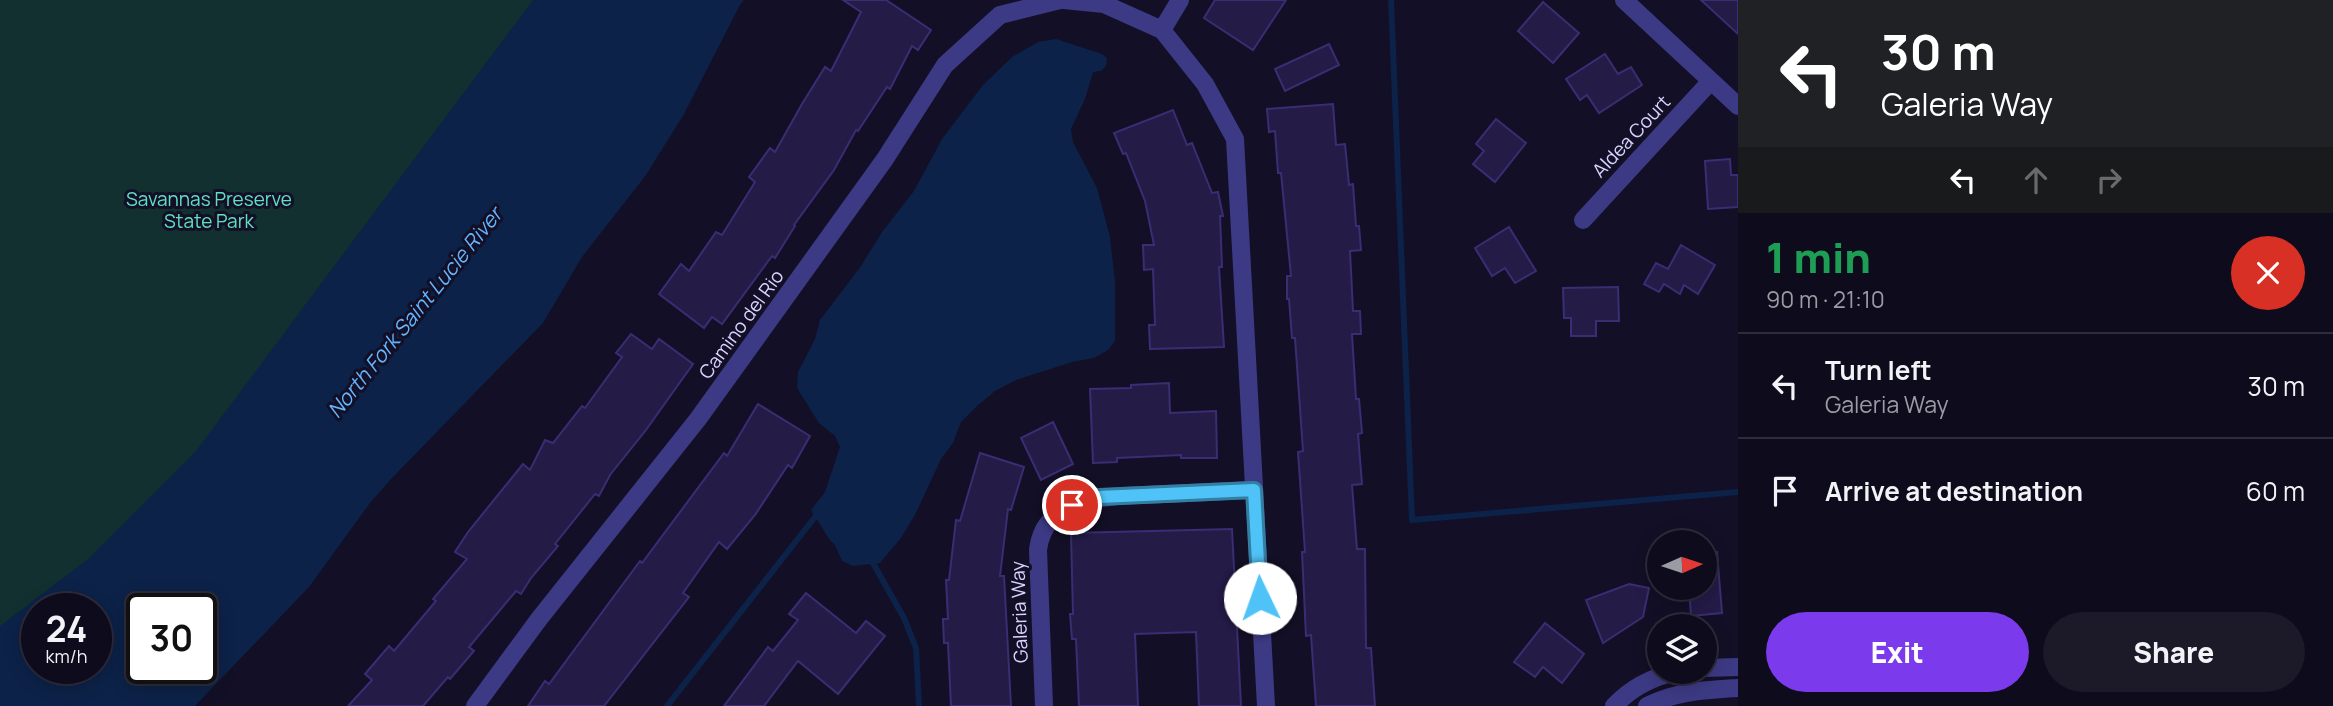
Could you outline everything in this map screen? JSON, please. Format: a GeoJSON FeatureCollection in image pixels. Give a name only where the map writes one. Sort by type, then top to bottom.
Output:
{"type":"FeatureCollection","features":[{"type":"Feature","properties":{"kind":"street","name":"Camino del Rio"},"geometry":{"type":"LineString","coordinates":[[475,706],[539,619],[698,419],[885,159],[944,65],[1000,15],[1062,0],[1104,4],[1162,30],[1205,84],[1235,139],[1266,706]]}},
{"type":"Feature","properties":{"kind":"street"},"geometry":{"type":"LineString","coordinates":[[1162,30],[1180,0]]}},
{"type":"Feature","properties":{"kind":"street"},"geometry":{"type":"LineString","coordinates":[[1624,0],[1738,106]]}},
{"type":"Feature","properties":{"kind":"street","name":"Aldea Court"},"geometry":{"type":"LineString","coordinates":[[1583,220],[1710,82]]}},
{"type":"Feature","properties":{"kind":"street","name":"Galeria Way"},"geometry":{"type":"LineString","coordinates":[[1044,706],[1038,550],[1039,536],[1052,517],[1072,505],[1099,497],[1254,490]]}},
{"type":"Feature","properties":{"kind":"street"},"geometry":{"type":"LineString","coordinates":[[1717,668],[1738,667]]}},
{"type":"Feature","properties":{"kind":"street"},"geometry":{"type":"LineString","coordinates":[[1614,706],[1632,690],[1647,682]]}},
{"type":"Feature","properties":{"kind":"street"},"geometry":{"type":"LineString","coordinates":[[1647,706],[1686,692],[1738,688]]}},
{"type":"Feature","properties":{"kind":"green space","name":"Savannas Preserve State Park"},"geometry":{"type":"Polygon","coordinates":[[[0,0],[640,0],[155,593],[126,593],[126,670],[112,674],[112,593],[21,593],[21,684],[76,684],[0,706],[0,0]]]}},
{"type":"Feature","properties":{"kind":"water","name":"North Fork Saint Lucie River"},"geometry":{"type":"Polygon","coordinates":[[[533,0],[744,0],[684,114],[646,175],[582,257],[543,323],[392,478],[370,503],[309,587],[217,683],[217,593],[126,593],[126,684],[216,684],[195,706],[0,706],[0,626],[21,610],[21,684],[112,684],[112,593],[43,593],[88,559],[196,451],[533,0]]]}},
{"type":"Feature","properties":{"kind":"water"},"geometry":{"type":"Polygon","coordinates":[[[1056,39],[1107,58],[1106,66],[1101,71],[1093,72],[1085,99],[1071,129],[1073,142],[1097,188],[1110,237],[1115,281],[1115,341],[1108,350],[1094,358],[1072,362],[1016,380],[995,391],[977,406],[961,422],[953,443],[941,459],[915,515],[901,538],[880,563],[853,566],[842,561],[835,545],[811,510],[825,492],[840,447],[835,436],[819,423],[797,388],[798,372],[815,339],[820,320],[914,191],[942,139],[983,85],[1012,57],[1038,42],[1056,39]]]}},
{"type":"Feature","properties":{"kind":"building"},"geometry":{"type":"Polygon","coordinates":[[[843,0],[886,0],[931,30],[918,50],[912,46],[890,89],[887,87],[858,131],[856,130],[834,170],[794,225],[775,258],[772,256],[722,324],[712,317],[704,328],[659,294],[681,264],[689,271],[716,232],[722,235],[755,182],[749,177],[770,148],[775,152],[825,67],[831,71],[861,12],[843,0]]]}},
{"type":"Feature","properties":{"kind":"building"},"geometry":{"type":"Polygon","coordinates":[[[1215,0],[1286,0],[1253,50],[1204,18],[1215,0]]]}},
{"type":"Feature","properties":{"kind":"building"},"geometry":{"type":"Polygon","coordinates":[[[1701,0],[1738,0],[1738,34],[1701,0]]]}},
{"type":"Feature","properties":{"kind":"building"},"geometry":{"type":"Polygon","coordinates":[[[1543,2],[1579,33],[1553,63],[1518,31],[1543,2]]]}},
{"type":"Feature","properties":{"kind":"building"},"geometry":{"type":"Polygon","coordinates":[[[1329,44],[1339,65],[1285,91],[1275,69],[1329,44]]]}},
{"type":"Feature","properties":{"kind":"building"},"geometry":{"type":"Polygon","coordinates":[[[1605,54],[1618,74],[1631,67],[1642,85],[1599,113],[1587,95],[1580,100],[1566,79],[1605,54]]]}},
{"type":"Feature","properties":{"kind":"building"},"geometry":{"type":"Polygon","coordinates":[[[1333,104],[1336,145],[1345,144],[1349,185],[1353,184],[1361,250],[1350,251],[1353,311],[1360,311],[1361,334],[1352,334],[1356,399],[1359,399],[1362,433],[1358,434],[1362,484],[1352,485],[1357,549],[1365,549],[1366,648],[1371,648],[1375,706],[1316,706],[1311,635],[1306,636],[1302,552],[1305,552],[1298,452],[1303,451],[1295,338],[1292,338],[1287,299],[1287,276],[1291,276],[1275,131],[1269,132],[1267,109],[1333,104]]]}},
{"type":"Feature","properties":{"kind":"building"},"geometry":{"type":"Polygon","coordinates":[[[1173,110],[1187,145],[1192,143],[1212,193],[1218,192],[1223,216],[1220,216],[1222,267],[1219,267],[1224,347],[1150,349],[1149,325],[1155,325],[1153,269],[1144,270],[1143,245],[1154,245],[1145,201],[1126,153],[1123,154],[1114,133],[1173,110]]]}},
{"type":"Feature","properties":{"kind":"building"},"geometry":{"type":"Polygon","coordinates":[[[1496,119],[1526,143],[1495,182],[1473,164],[1484,151],[1476,144],[1496,119]]]}},
{"type":"Feature","properties":{"kind":"building"},"geometry":{"type":"Polygon","coordinates":[[[1730,159],[1731,175],[1738,175],[1738,207],[1708,209],[1705,161],[1730,159]]]}},
{"type":"Feature","properties":{"kind":"building"},"geometry":{"type":"Polygon","coordinates":[[[1509,227],[1536,271],[1515,283],[1505,268],[1492,276],[1475,248],[1509,227]]]}},
{"type":"Feature","properties":{"kind":"building"},"geometry":{"type":"Polygon","coordinates":[[[1681,245],[1715,265],[1698,294],[1684,285],[1680,294],[1664,284],[1659,292],[1644,284],[1656,263],[1668,269],[1681,245]]]}},
{"type":"Feature","properties":{"kind":"building"},"geometry":{"type":"Polygon","coordinates":[[[1618,287],[1619,321],[1596,321],[1596,336],[1571,336],[1571,318],[1564,318],[1563,288],[1618,287]]]}},
{"type":"Feature","properties":{"kind":"building"},"geometry":{"type":"Polygon","coordinates":[[[631,334],[652,349],[659,339],[693,364],[610,475],[599,496],[595,494],[555,544],[558,546],[521,594],[516,591],[469,647],[474,651],[423,706],[348,706],[372,680],[365,674],[389,646],[394,651],[467,559],[455,552],[468,532],[523,464],[530,470],[545,440],[553,443],[582,406],[585,408],[622,357],[616,353],[631,334]]]}},
{"type":"Feature","properties":{"kind":"building"},"geometry":{"type":"Polygon","coordinates":[[[1169,383],[1170,413],[1216,411],[1217,458],[1181,458],[1181,455],[1117,458],[1117,462],[1093,463],[1090,389],[1131,388],[1131,385],[1169,383]]]}},
{"type":"Feature","properties":{"kind":"building"},"geometry":{"type":"Polygon","coordinates":[[[758,404],[810,436],[792,468],[788,465],[755,515],[727,549],[719,542],[683,593],[689,597],[604,706],[528,706],[545,681],[549,684],[724,453],[727,456],[758,404]]]}},
{"type":"Feature","properties":{"kind":"building"},"geometry":{"type":"Polygon","coordinates":[[[1053,422],[1073,464],[1041,480],[1021,438],[1053,422]]]}},
{"type":"Feature","properties":{"kind":"building"},"geometry":{"type":"Polygon","coordinates":[[[980,453],[1024,467],[1011,510],[1008,509],[1000,576],[1004,576],[1011,706],[951,706],[948,643],[944,643],[943,619],[948,619],[946,580],[949,580],[956,520],[960,521],[980,453]]]}},
{"type":"Feature","properties":{"kind":"building"},"geometry":{"type":"Polygon","coordinates":[[[1232,529],[1241,706],[1199,706],[1196,632],[1135,634],[1138,706],[1079,706],[1076,639],[1072,639],[1070,614],[1073,614],[1071,533],[1232,529]]]}},
{"type":"Feature","properties":{"kind":"building"},"geometry":{"type":"Polygon","coordinates":[[[1717,552],[1722,613],[1691,614],[1690,600],[1717,600],[1717,552]]]}},
{"type":"Feature","properties":{"kind":"building"},"geometry":{"type":"Polygon","coordinates":[[[1629,584],[1647,588],[1643,617],[1603,643],[1586,600],[1629,584]]]}},
{"type":"Feature","properties":{"kind":"building"},"geometry":{"type":"Polygon","coordinates":[[[806,593],[856,633],[866,621],[885,636],[838,694],[798,661],[764,706],[724,706],[768,647],[773,651],[798,620],[789,614],[806,593]]]}},
{"type":"Feature","properties":{"kind":"building"},"geometry":{"type":"Polygon","coordinates":[[[1545,623],[1584,654],[1562,683],[1543,667],[1535,677],[1514,662],[1545,623]]]}},
{"type":"Feature","properties":{"kind":"waterway"},"geometry":{"type":"LineString","coordinates":[[1391,0],[1412,520],[1738,492]]}},
{"type":"Feature","properties":{"kind":"waterway"},"geometry":{"type":"LineString","coordinates":[[667,706],[815,517]]}},
{"type":"Feature","properties":{"kind":"waterway"},"geometry":{"type":"LineString","coordinates":[[873,563],[904,618],[916,648],[919,706]]}},
{"type":"Feature","properties":{"kind":"route"},"geometry":{"type":"LineString","coordinates":[[1072,505],[1099,497],[1254,490],[1260,598]]}}]}
